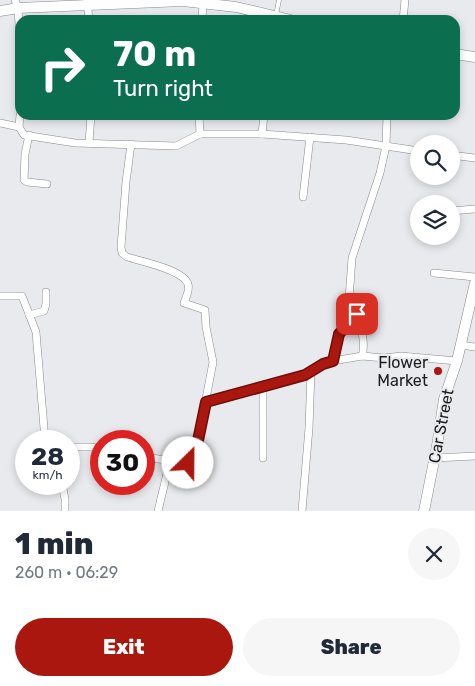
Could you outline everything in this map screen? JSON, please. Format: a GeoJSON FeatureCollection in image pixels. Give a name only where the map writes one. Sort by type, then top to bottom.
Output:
{"type":"FeatureCollection","features":[{"type":"Feature","properties":{"kind":"street"},"geometry":{"type":"LineString","coordinates":[[0,11],[16,4],[182,0],[236,7],[267,15]]}},
{"type":"Feature","properties":{"kind":"street"},"geometry":{"type":"LineString","coordinates":[[404,15],[405,0]]}},
{"type":"Feature","properties":{"kind":"street"},"geometry":{"type":"LineString","coordinates":[[202,15],[203,4]]}},
{"type":"Feature","properties":{"kind":"street"},"geometry":{"type":"LineString","coordinates":[[460,55],[475,57]]}},
{"type":"Feature","properties":{"kind":"street"},"geometry":{"type":"LineString","coordinates":[[20,120],[19,127],[24,135],[75,143],[176,146],[200,134],[262,134],[346,140],[410,150]]}},
{"type":"Feature","properties":{"kind":"street"},"geometry":{"type":"LineString","coordinates":[[89,144],[91,120]]}},
{"type":"Feature","properties":{"kind":"street"},"geometry":{"type":"LineString","coordinates":[[199,120],[200,134]]}},
{"type":"Feature","properties":{"kind":"street"},"geometry":{"type":"LineString","coordinates":[[262,134],[263,120]]}},
{"type":"Feature","properties":{"kind":"street"},"geometry":{"type":"LineString","coordinates":[[357,314],[348,313],[352,258],[380,174],[386,146],[387,120]]}},
{"type":"Feature","properties":{"kind":"street"},"geometry":{"type":"LineString","coordinates":[[0,123],[19,127]]}},
{"type":"Feature","properties":{"kind":"street"},"geometry":{"type":"LineString","coordinates":[[28,135],[24,180],[47,184]]}},
{"type":"Feature","properties":{"kind":"street"},"geometry":{"type":"LineString","coordinates":[[303,197],[310,137]]}},
{"type":"Feature","properties":{"kind":"street"},"geometry":{"type":"LineString","coordinates":[[131,144],[125,192],[122,253],[127,257],[180,274],[188,282],[189,290],[184,303],[205,310],[213,362],[196,450],[188,463],[155,459]]}},
{"type":"Feature","properties":{"kind":"street"},"geometry":{"type":"LineString","coordinates":[[460,156],[475,158]]}},
{"type":"Feature","properties":{"kind":"street"},"geometry":{"type":"LineString","coordinates":[[460,210],[475,209]]}},
{"type":"Feature","properties":{"kind":"street"},"geometry":{"type":"LineString","coordinates":[[434,272],[475,277]]}},
{"type":"Feature","properties":{"kind":"street","name":"Car Street"},"geometry":{"type":"LineString","coordinates":[[424,511],[435,458],[444,399],[457,361],[475,283]]}},
{"type":"Feature","properties":{"kind":"street"},"geometry":{"type":"LineString","coordinates":[[29,315],[44,311],[46,292]]}},
{"type":"Feature","properties":{"kind":"street"},"geometry":{"type":"LineString","coordinates":[[0,296],[22,296],[36,332],[44,430]]}},
{"type":"Feature","properties":{"kind":"street"},"geometry":{"type":"LineString","coordinates":[[357,314],[363,331],[362,356]]}},
{"type":"Feature","properties":{"kind":"street"},"geometry":{"type":"LineString","coordinates":[[333,361],[339,334],[357,314]]}},
{"type":"Feature","properties":{"kind":"street"},"geometry":{"type":"LineString","coordinates":[[460,345],[475,347]]}},
{"type":"Feature","properties":{"kind":"street"},"geometry":{"type":"LineString","coordinates":[[205,404],[206,402],[309,375],[323,364],[362,356],[384,358],[401,356],[457,361]]}},
{"type":"Feature","properties":{"kind":"street"},"geometry":{"type":"LineString","coordinates":[[302,511],[310,428],[309,375]]}},
{"type":"Feature","properties":{"kind":"street"},"geometry":{"type":"LineString","coordinates":[[262,387],[263,458]]}},
{"type":"Feature","properties":{"kind":"street"},"geometry":{"type":"LineString","coordinates":[[435,458],[475,456]]}},
{"type":"Feature","properties":{"kind":"street"},"geometry":{"type":"LineString","coordinates":[[158,511],[170,461]]}},
{"type":"Feature","properties":{"kind":"street"},"geometry":{"type":"LineString","coordinates":[[65,495],[65,511]]}},
{"type":"Feature","properties":{"kind":"lane"},"geometry":{"type":"LineString","coordinates":[[275,15],[279,0]]}},
{"type":"Feature","properties":{"kind":"place","name":"Flower Market"},"geometry":{"type":"Point","coordinates":[438,371]}},
{"type":"Feature","properties":{"kind":"route"},"geometry":{"type":"LineString","coordinates":[[188,463],[196,450],[202,413],[206,402],[305,375],[323,364],[333,361],[339,334],[357,314]]}}]}
